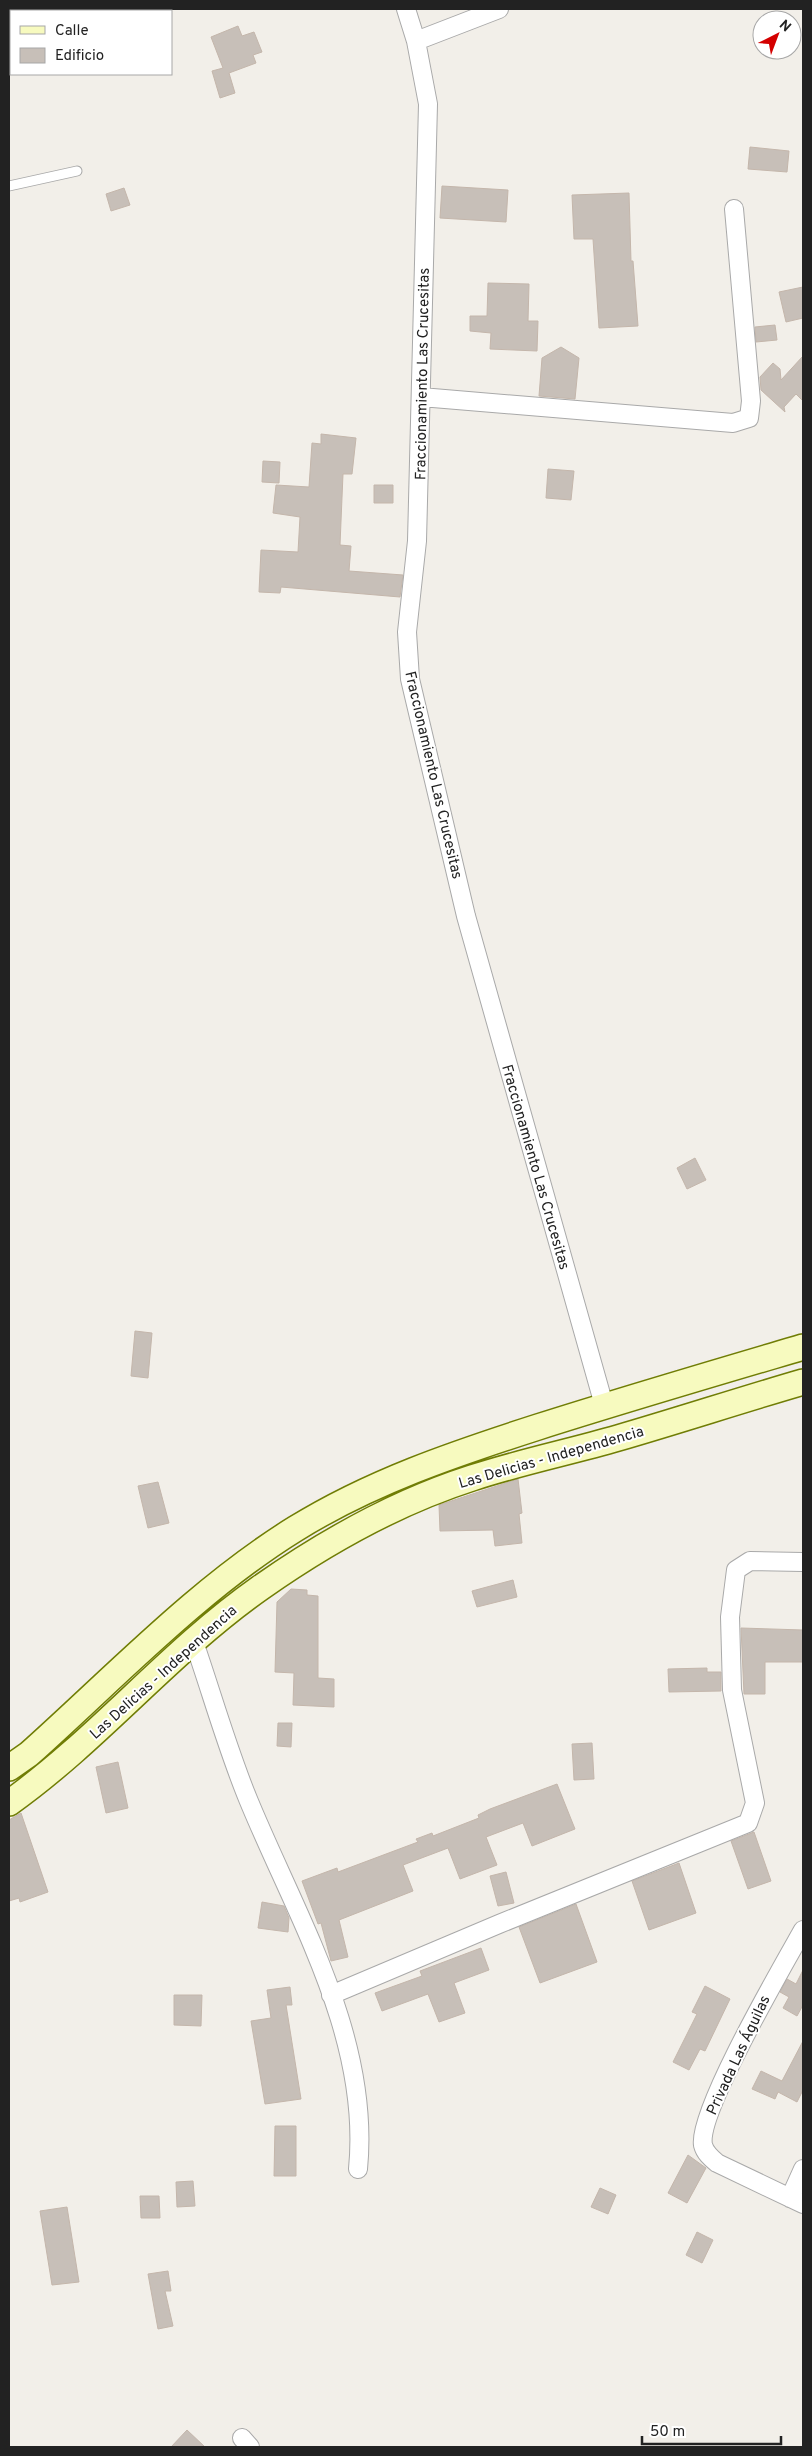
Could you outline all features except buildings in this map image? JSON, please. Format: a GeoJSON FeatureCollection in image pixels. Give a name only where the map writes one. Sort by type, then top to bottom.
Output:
{"type":"FeatureCollection","features":[{"type":"Feature","properties":{"kind":"main road","name":"Las Delicias - Independencia"},"geometry":{"type":"LineString","coordinates":[[9,1768],[29,1754],[187,1612],[246,1563],[296,1529],[363,1492],[440,1458],[604,1405],[803,1347]]}},
{"type":"Feature","properties":{"kind":"main road","name":"Las Delicias - Independencia"},"geometry":{"type":"LineString","coordinates":[[9,1803],[41,1780],[194,1642],[259,1588],[324,1547],[402,1506],[472,1478],[617,1438],[803,1382]]}},
{"type":"Feature","properties":{"kind":"main road"},"geometry":{"type":"LineString","coordinates":[[679,1384],[686,1416]]}},
{"type":"Feature","properties":{"kind":"street","name":"Fraccionamiento Las Crucesitas"},"geometry":{"type":"LineString","coordinates":[[406,9],[416,41],[428,104],[417,541],[407,632],[410,679],[466,916],[604,1405]]}},
{"type":"Feature","properties":{"kind":"street"},"geometry":{"type":"LineString","coordinates":[[416,41],[498,9]]}},
{"type":"Feature","properties":{"kind":"street"},"geometry":{"type":"LineString","coordinates":[[421,397],[732,423],[749,418],[751,401],[734,209]]}},
{"type":"Feature","properties":{"kind":"street"},"geometry":{"type":"LineString","coordinates":[[331,1995],[499,1924],[748,1823],[755,1803],[732,1690],[730,1617],[736,1570],[750,1561],[803,1562]]}},
{"type":"Feature","properties":{"kind":"street"},"geometry":{"type":"LineString","coordinates":[[194,1642],[248,1798],[314,1948],[346,2041],[357,2100],[360,2145],[358,2169]]}},
{"type":"Feature","properties":{"kind":"street","name":"Privada Las Águilas"},"geometry":{"type":"LineString","coordinates":[[803,1930],[763,2000],[709,2111],[703,2144],[706,2153],[716,2164],[797,2201],[803,2168]]}},
{"type":"Feature","properties":{"kind":"lane"},"geometry":{"type":"LineString","coordinates":[[9,186],[77,171]]}}]}
